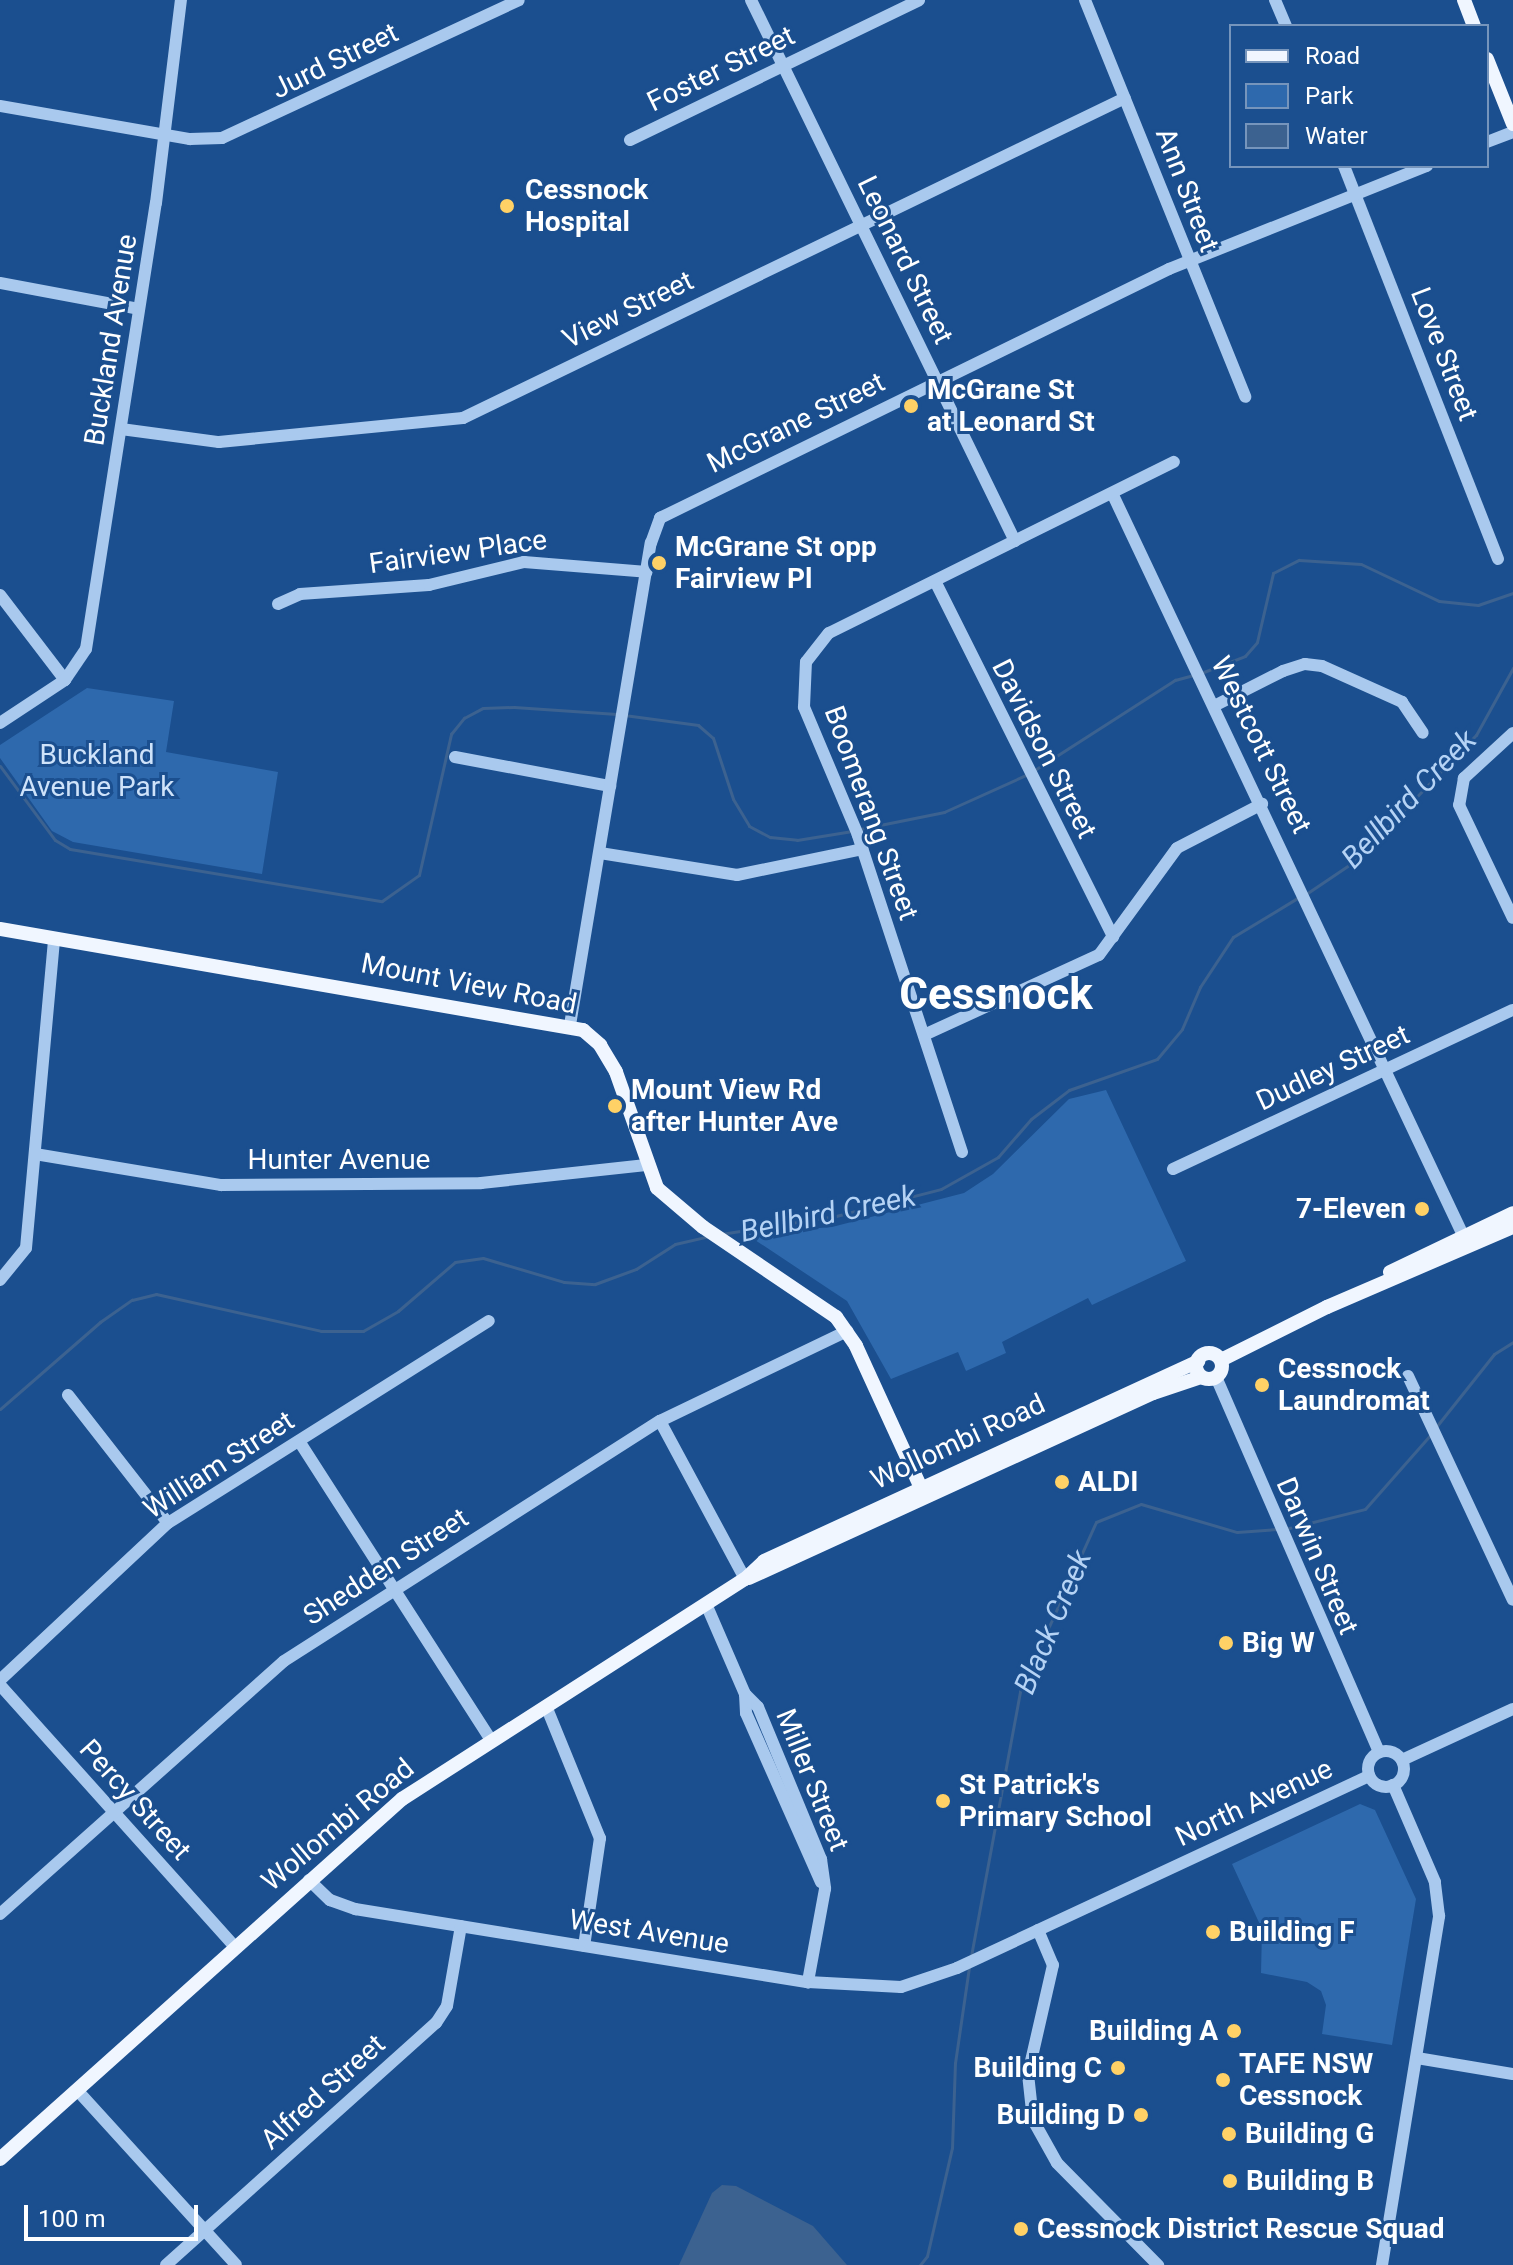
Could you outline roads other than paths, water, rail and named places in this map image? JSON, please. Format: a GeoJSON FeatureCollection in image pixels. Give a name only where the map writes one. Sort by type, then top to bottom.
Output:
{"type":"FeatureCollection","features":[{"type":"Feature","properties":{"kind":"main road"},"geometry":{"type":"LineString","coordinates":[[1464,0],[1473,24]]}},
{"type":"Feature","properties":{"kind":"main road"},"geometry":{"type":"LineString","coordinates":[[1489,64],[1513,124]]}},
{"type":"Feature","properties":{"kind":"main road","name":"Mount View Road"},"geometry":{"type":"LineString","coordinates":[[0,929],[570,1025],[591,1037],[611,1061],[646,1165],[664,1197],[724,1242],[808,1296],[847,1331],[921,1488]]}},
{"type":"Feature","properties":{"kind":"main road"},"geometry":{"type":"LineString","coordinates":[[1221,1360],[1211,1354],[1198,1361],[1209,1377],[1221,1360],[1463,1235],[1513,1213]]}},
{"type":"Feature","properties":{"kind":"main road"},"geometry":{"type":"LineString","coordinates":[[1327,1307],[1513,1227]]}},
{"type":"Feature","properties":{"kind":"main road"},"geometry":{"type":"LineString","coordinates":[[1442,1258],[1463,1235],[1495,1235]]}},
{"type":"Feature","properties":{"kind":"main road","name":"Wollombi Road"},"geometry":{"type":"LineString","coordinates":[[0,2159],[402,1799],[745,1579],[764,1561],[1198,1361]]}},
{"type":"Feature","properties":{"kind":"main road","name":"Wollombi Road"},"geometry":{"type":"LineString","coordinates":[[745,1579],[770,1572],[1153,1393],[1209,1377]]}},
{"type":"Feature","properties":{"kind":"main road"},"geometry":{"type":"LineString","coordinates":[[881,1519],[915,1497],[921,1488],[937,1488],[975,1474]]}},
{"type":"Feature","properties":{"kind":"street","name":"Buckland Avenue"},"geometry":{"type":"LineString","coordinates":[[65,680],[86,649],[166,132],[181,0]]}},
{"type":"Feature","properties":{"kind":"street","name":"Jurd Street"},"geometry":{"type":"LineString","coordinates":[[0,106],[166,132],[190,139],[249,129],[519,0]]}},
{"type":"Feature","properties":{"kind":"street","name":"Leonard Street"},"geometry":{"type":"LineString","coordinates":[[751,0],[1015,541]]}},
{"type":"Feature","properties":{"kind":"street","name":"Foster Street"},"geometry":{"type":"LineString","coordinates":[[630,140],[919,0]]}},
{"type":"Feature","properties":{"kind":"street","name":"Ann Street"},"geometry":{"type":"LineString","coordinates":[[1085,0],[1245,397]]}},
{"type":"Feature","properties":{"kind":"street"},"geometry":{"type":"LineString","coordinates":[[1275,0],[1285,24]]}},
{"type":"Feature","properties":{"kind":"street","name":"View Street"},"geometry":{"type":"LineString","coordinates":[[121,429],[219,442],[463,418],[1125,98]]}},
{"type":"Feature","properties":{"kind":"street"},"geometry":{"type":"LineString","coordinates":[[1489,141],[1513,132]]}},
{"type":"Feature","properties":{"kind":"street","name":"Love Street"},"geometry":{"type":"LineString","coordinates":[[1345,168],[1498,559]]}},
{"type":"Feature","properties":{"kind":"street","name":"McGrane Street"},"geometry":{"type":"LineString","coordinates":[[570,1025],[654,528],[665,515],[1189,260],[1422,168]]}},
{"type":"Feature","properties":{"kind":"street"},"geometry":{"type":"LineString","coordinates":[[0,283],[139,309]]}},
{"type":"Feature","properties":{"kind":"street","name":"Boomerang Street"},"geometry":{"type":"LineString","coordinates":[[962,1152],[855,829],[804,707],[806,662],[829,633],[1113,495],[1174,462]]}},
{"type":"Feature","properties":{"kind":"street","name":"Westcott Street"},"geometry":{"type":"LineString","coordinates":[[1113,495],[1297,875],[1463,1235]]}},
{"type":"Feature","properties":{"kind":"street","name":"Fairview Place"},"geometry":{"type":"LineString","coordinates":[[278,604],[300,594],[429,585],[524,562],[647,572]]}},
{"type":"Feature","properties":{"kind":"street","name":"Davidson Street"},"geometry":{"type":"LineString","coordinates":[[935,581],[1023,764],[1113,937]]}},
{"type":"Feature","properties":{"kind":"street"},"geometry":{"type":"LineString","coordinates":[[0,595],[65,680],[0,723]]}},
{"type":"Feature","properties":{"kind":"street"},"geometry":{"type":"LineString","coordinates":[[1216,705],[1283,671],[1314,665],[1402,702],[1423,733]]}},
{"type":"Feature","properties":{"kind":"street"},"geometry":{"type":"LineString","coordinates":[[1512,915],[1459,805],[1464,778],[1513,733]]}},
{"type":"Feature","properties":{"kind":"street"},"geometry":{"type":"LineString","coordinates":[[455,757],[610,786]]}},
{"type":"Feature","properties":{"kind":"street"},"geometry":{"type":"LineString","coordinates":[[924,1035],[1099,955],[1177,848],[1262,804]]}},
{"type":"Feature","properties":{"kind":"street"},"geometry":{"type":"LineString","coordinates":[[600,853],[737,875],[862,849]]}},
{"type":"Feature","properties":{"kind":"street"},"geometry":{"type":"LineString","coordinates":[[0,1280],[26,1248],[54,938]]}},
{"type":"Feature","properties":{"kind":"street","name":"Dudley Street"},"geometry":{"type":"LineString","coordinates":[[1173,1169],[1513,1010]]}},
{"type":"Feature","properties":{"kind":"street","name":"Hunter Avenue"},"geometry":{"type":"LineString","coordinates":[[35,1154],[221,1185],[481,1183],[646,1165]]}},
{"type":"Feature","properties":{"kind":"street","name":"William Street"},"geometry":{"type":"LineString","coordinates":[[0,1683],[168,1523],[489,1321]]}},
{"type":"Feature","properties":{"kind":"street","name":"Shedden Street"},"geometry":{"type":"LineString","coordinates":[[0,1914],[284,1661],[660,1421],[847,1331]]}},
{"type":"Feature","properties":{"kind":"street"},"geometry":{"type":"LineString","coordinates":[[1408,1376],[1513,1600]]}},
{"type":"Feature","properties":{"kind":"street","name":"Darwin Street"},"geometry":{"type":"LineString","coordinates":[[1209,1377],[1379,1752]]}},
{"type":"Feature","properties":{"kind":"street"},"geometry":{"type":"LineString","coordinates":[[68,1395],[168,1523]]}},
{"type":"Feature","properties":{"kind":"street"},"geometry":{"type":"LineString","coordinates":[[660,1421],[745,1579]]}},
{"type":"Feature","properties":{"kind":"street"},"geometry":{"type":"LineString","coordinates":[[299,1441],[491,1740]]}},
{"type":"Feature","properties":{"kind":"street","name":"Miller Street"},"geometry":{"type":"LineString","coordinates":[[706,1604],[745,1694],[758,1707],[809,1830],[825,1889],[808,1982]]}},
{"type":"Feature","properties":{"kind":"street","name":"Percy Street"},"geometry":{"type":"LineString","coordinates":[[0,1683],[235,1947]]}},
{"type":"Feature","properties":{"kind":"street"},"geometry":{"type":"LineString","coordinates":[[546,1706],[600,1838],[584,1946]]}},
{"type":"Feature","properties":{"kind":"street"},"geometry":{"type":"LineString","coordinates":[[1402,1760],[1513,1709]]}},
{"type":"Feature","properties":{"kind":"street"},"geometry":{"type":"LineString","coordinates":[[1379,1752],[1392,1752],[1402,1760],[1402,1776],[1393,1785],[1379,1786],[1369,1776],[1369,1762],[1379,1752]]}},
{"type":"Feature","properties":{"kind":"street","name":"North Avenue"},"geometry":{"type":"LineString","coordinates":[[986,1954],[1369,1776]]}},
{"type":"Feature","properties":{"kind":"street"},"geometry":{"type":"LineString","coordinates":[[1382,2265],[1417,2058],[1439,1899],[1393,1785]]}},
{"type":"Feature","properties":{"kind":"street","name":"West Avenue"},"geometry":{"type":"LineString","coordinates":[[309,1880],[345,1907],[808,1982],[901,1987],[957,1968],[986,1954]]}},
{"type":"Feature","properties":{"kind":"street","name":"Alfred Street"},"geometry":{"type":"LineString","coordinates":[[166,2265],[436,2023],[450,1998],[461,1926]]}},
{"type":"Feature","properties":{"kind":"street"},"geometry":{"type":"LineString","coordinates":[[1038,1930],[1053,1965],[1028,2074],[1033,2120],[1057,2163],[1158,2265]]}},
{"type":"Feature","properties":{"kind":"street"},"geometry":{"type":"LineString","coordinates":[[1417,2058],[1513,2074]]}},
{"type":"Feature","properties":{"kind":"street"},"geometry":{"type":"LineString","coordinates":[[77,2090],[236,2265]]}},
{"type":"Feature","properties":{"kind":"water"},"geometry":{"type":"Polygon","coordinates":[[[722,2185],[736,2186],[813,2226],[847,2265],[679,2265],[712,2193],[722,2185]]]}},
{"type":"Feature","properties":{"kind":"waterway"},"geometry":{"type":"LineString","coordinates":[[1201,673],[1245,656],[1257,642],[1273,573],[1299,560],[1361,564],[1439,601],[1478,605],[1513,593]]}},
{"type":"Feature","properties":{"kind":"waterway","name":"Bellbird Creek"},"geometry":{"type":"LineString","coordinates":[[1306,894],[1355,861],[1476,735],[1513,668]]}},
{"type":"Feature","properties":{"kind":"waterway"},"geometry":{"type":"LineString","coordinates":[[1033,771],[1175,680],[1194,675]]}},
{"type":"Feature","properties":{"kind":"waterway"},"geometry":{"type":"LineString","coordinates":[[0,766],[55,840],[70,849],[382,901],[419,875],[451,734],[464,718],[483,708],[514,707],[617,714]]}},
{"type":"Feature","properties":{"kind":"waterway"},"geometry":{"type":"LineString","coordinates":[[624,715],[698,725],[713,738],[733,799],[749,826],[770,837],[797,840],[852,831]]}},
{"type":"Feature","properties":{"kind":"waterway"},"geometry":{"type":"LineString","coordinates":[[860,829],[944,812],[1026,775]]}},
{"type":"Feature","properties":{"kind":"waterway","name":"Bellbird Creek"},"geometry":{"type":"LineString","coordinates":[[721,1234],[836,1216],[941,1189],[998,1157],[1031,1119],[1069,1090],[1157,1059],[1182,1029],[1200,987],[1233,937],[1299,897]]}},
{"type":"Feature","properties":{"kind":"waterway","name":"Bellbird Creek"},"geometry":{"type":"LineString","coordinates":[[0,1409],[100,1322],[132,1300],[156,1294],[321,1331],[363,1331],[398,1311],[455,1262],[483,1258],[564,1282],[595,1284],[636,1269],[675,1244],[709,1236]]}},
{"type":"Feature","properties":{"kind":"waterway","name":"Black Creek"},"geometry":{"type":"LineString","coordinates":[[1436,1427],[1494,1354],[1513,1342]]}},
{"type":"Feature","properties":{"kind":"waterway","name":"Black Creek"},"geometry":{"type":"LineString","coordinates":[[1285,1529],[1365,1509],[1432,1433]]}},
{"type":"Feature","properties":{"kind":"waterway","name":"Black Creek"},"geometry":{"type":"LineString","coordinates":[[971,1956],[1020,1691],[1096,1522],[1141,1504],[1237,1532],[1277,1529]]}},
{"type":"Feature","properties":{"kind":"waterway","name":"Black Creek"},"geometry":{"type":"LineString","coordinates":[[920,2265],[927,2256],[952,2148],[955,2063],[969,1967]]}},
{"type":"Feature","properties":{"kind":"place","name":"Cessnock Hospital"},"geometry":{"type":"Point","coordinates":[507,206]}},
{"type":"Feature","properties":{"kind":"place","name":"McGrane St at Leonard St"},"geometry":{"type":"Point","coordinates":[911,406]}},
{"type":"Feature","properties":{"kind":"place","name":"McGrane St opp Fairview Pl"},"geometry":{"type":"Point","coordinates":[659,563]}},
{"type":"Feature","properties":{"kind":"place","name":"Mount View Rd after Hunter Ave"},"geometry":{"type":"Point","coordinates":[615,1106]}},
{"type":"Feature","properties":{"kind":"place","name":"7-Eleven"},"geometry":{"type":"Point","coordinates":[1422,1209]}},
{"type":"Feature","properties":{"kind":"place","name":"Cessnock Laundromat"},"geometry":{"type":"Point","coordinates":[1262,1385]}},
{"type":"Feature","properties":{"kind":"place","name":"ALDI"},"geometry":{"type":"Point","coordinates":[1062,1482]}},
{"type":"Feature","properties":{"kind":"place","name":"Big W"},"geometry":{"type":"Point","coordinates":[1226,1643]}},
{"type":"Feature","properties":{"kind":"place","name":"St Patrick's Primary School"},"geometry":{"type":"Point","coordinates":[943,1801]}},
{"type":"Feature","properties":{"kind":"place","name":"Building F"},"geometry":{"type":"Point","coordinates":[1213,1932]}},
{"type":"Feature","properties":{"kind":"place","name":"Building A"},"geometry":{"type":"Point","coordinates":[1234,2031]}},
{"type":"Feature","properties":{"kind":"place","name":"Building C"},"geometry":{"type":"Point","coordinates":[1118,2068]}},
{"type":"Feature","properties":{"kind":"place","name":"TAFE NSW Cessnock"},"geometry":{"type":"Point","coordinates":[1223,2080]}},
{"type":"Feature","properties":{"kind":"place","name":"Building D"},"geometry":{"type":"Point","coordinates":[1141,2115]}},
{"type":"Feature","properties":{"kind":"place","name":"Building G"},"geometry":{"type":"Point","coordinates":[1229,2134]}},
{"type":"Feature","properties":{"kind":"place","name":"Building B"},"geometry":{"type":"Point","coordinates":[1230,2181]}},
{"type":"Feature","properties":{"kind":"place","name":"Cessnock District Rescue Squad"},"geometry":{"type":"Point","coordinates":[1021,2229]}},
{"type":"Feature","properties":{"kind":"district","name":"Cessnock"},"geometry":{"type":"Point","coordinates":[996,994]}},
{"type":"Feature","properties":{"kind":"park label","name":"Buckland Avenue Park"},"geometry":{"type":"Point","coordinates":[97,771]}}]}
